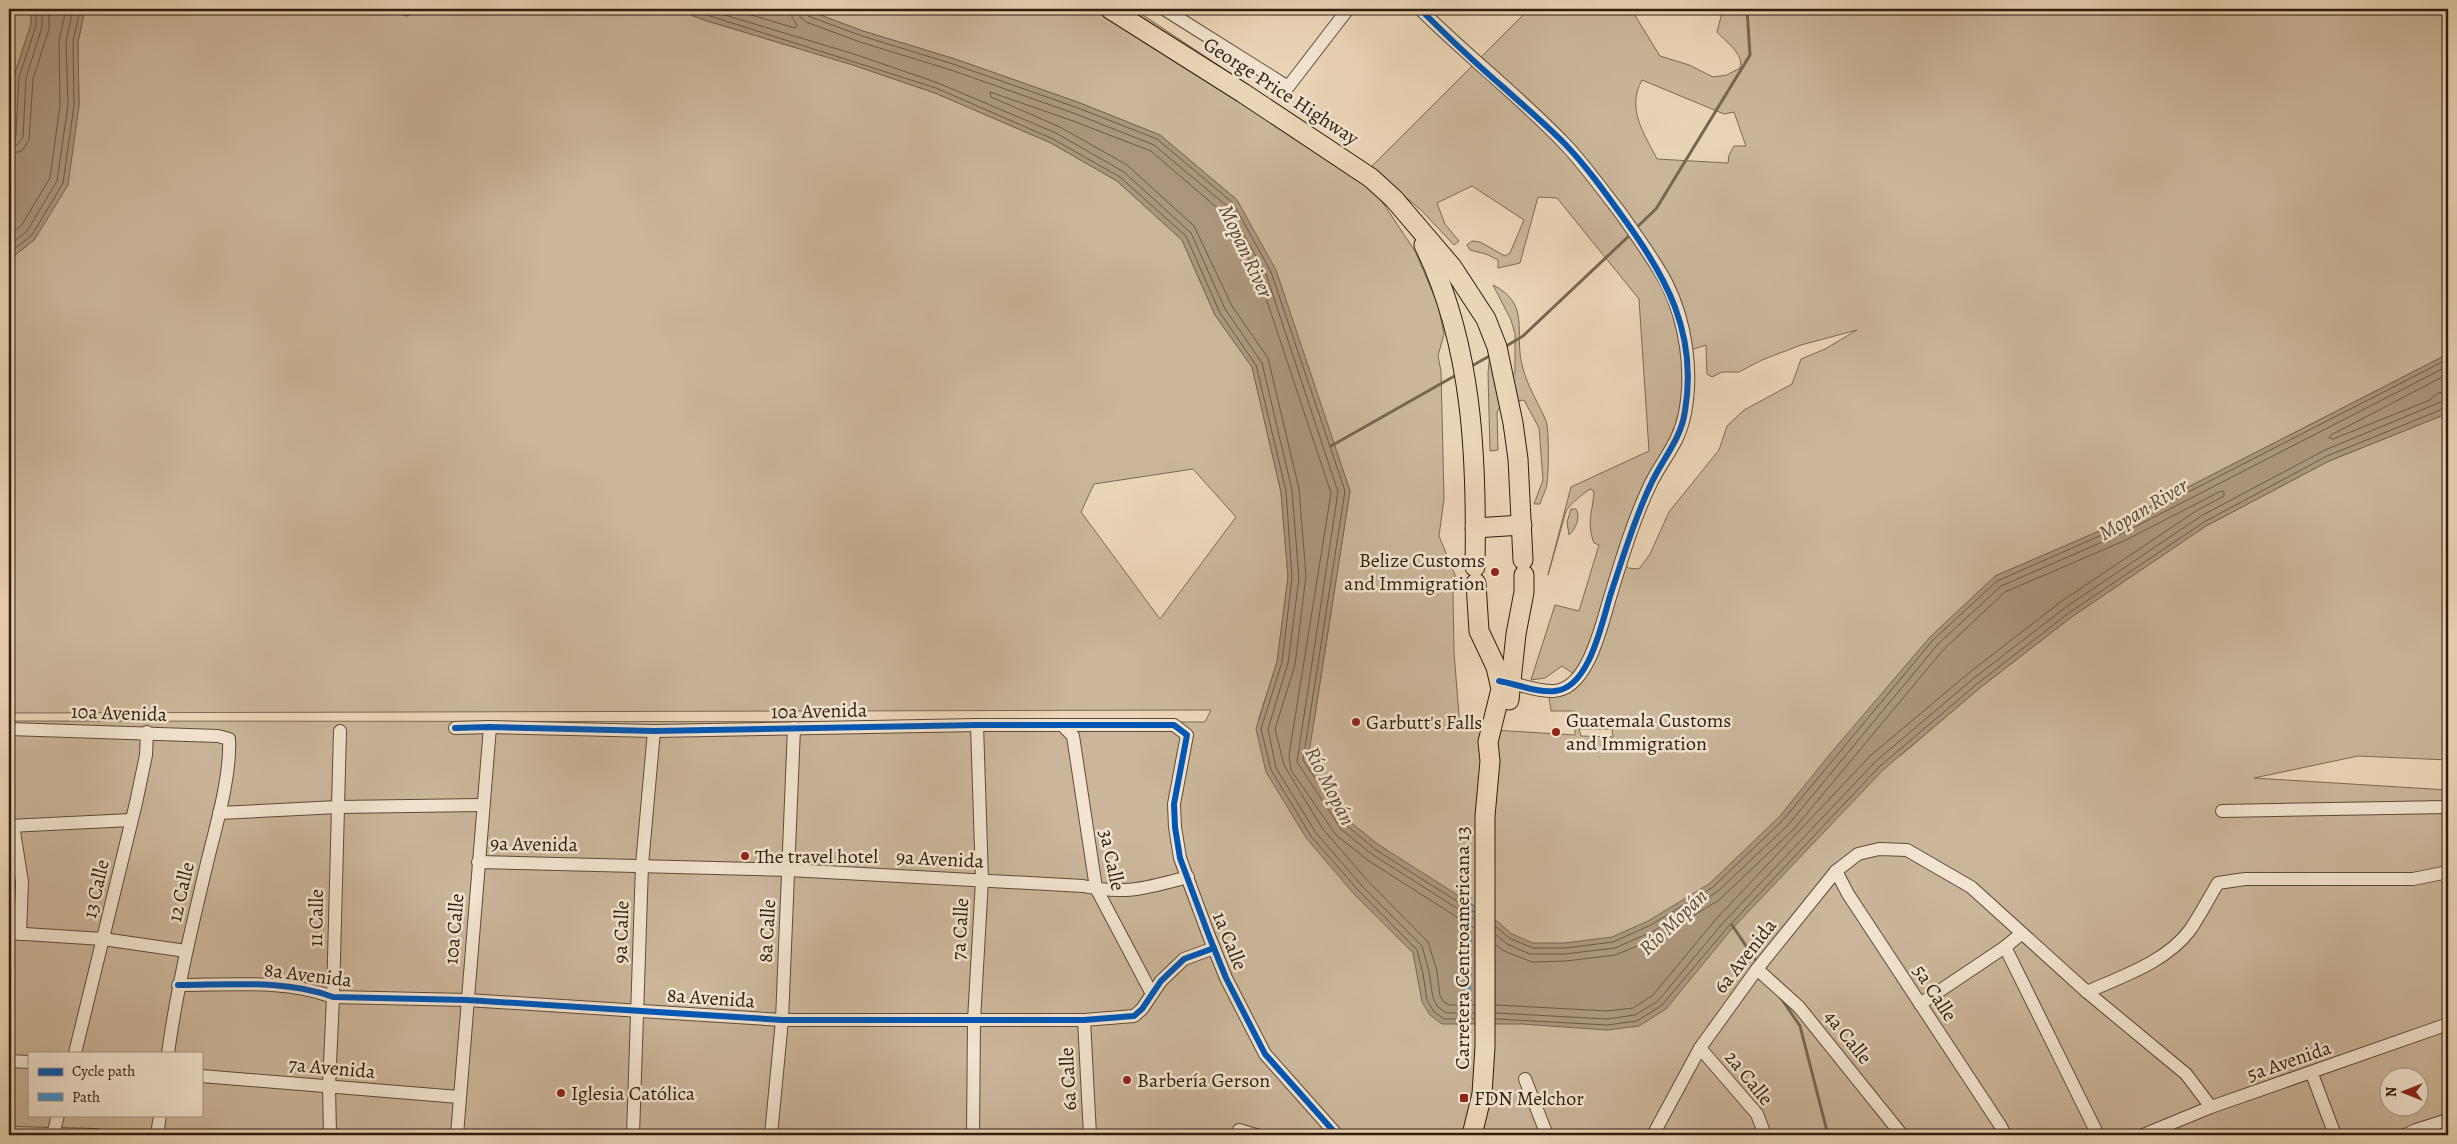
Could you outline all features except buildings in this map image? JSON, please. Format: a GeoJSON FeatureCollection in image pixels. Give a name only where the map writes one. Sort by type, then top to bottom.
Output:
{"type":"FeatureCollection","features":[{"type":"Feature","properties":{"kind":"highway","name":"George Price Highway"},"geometry":{"type":"LineString","coordinates":[[1110,9],[1353,165],[1394,199],[1465,285],[1493,332],[1513,422],[1524,568],[1524,592],[1505,682],[1500,696],[1495,730]]}},
{"type":"Feature","properties":{"kind":"highway","name":"George Price Highway"},"geometry":{"type":"LineString","coordinates":[[1415,226],[1448,301],[1464,364],[1470,416],[1479,631],[1505,682]]}},
{"type":"Feature","properties":{"kind":"highway"},"geometry":{"type":"LineString","coordinates":[[1475,528],[1522,525]]}},
{"type":"Feature","properties":{"kind":"highway","name":"Carretera Centroamericana 13"},"geometry":{"type":"LineString","coordinates":[[1472,1135],[1482,1094],[1485,1047],[1486,850],[1490,761],[1495,730]]}},
{"type":"Feature","properties":{"kind":"street"},"geometry":{"type":"LineString","coordinates":[[1164,9],[1288,87],[1348,9]]}},
{"type":"Feature","properties":{"kind":"street"},"geometry":{"type":"LineString","coordinates":[[1420,9],[1563,142],[1587,168],[1653,260],[1668,285],[1679,314],[1686,350],[1688,379],[1686,410],[1681,431],[1651,484],[1641,506],[1596,640],[1580,677],[1572,685],[1558,691],[1539,690],[1505,682]]}},
{"type":"Feature","properties":{"kind":"street","name":"10a Avenida"},"geometry":{"type":"LineString","coordinates":[[455,728],[490,727],[654,731],[978,724],[1174,725],[1183,730]]}},
{"type":"Feature","properties":{"kind":"street","name":"7a Calle"},"geometry":{"type":"LineString","coordinates":[[974,1135],[974,1020],[982,880],[978,724]]}},
{"type":"Feature","properties":{"kind":"street","name":"3a Calle"},"geometry":{"type":"LineString","coordinates":[[1062,725],[1072,736],[1096,888],[1152,994]]}},
{"type":"Feature","properties":{"kind":"street","name":"10a Calle"},"geometry":{"type":"LineString","coordinates":[[457,1135],[482,805],[490,727]]}},
{"type":"Feature","properties":{"kind":"street","name":"8a Calle"},"geometry":{"type":"LineString","coordinates":[[772,1135],[782,1020],[794,728]]}},
{"type":"Feature","properties":{"kind":"street","name":"10a Avenida"},"geometry":{"type":"LineString","coordinates":[[9,729],[147,732],[218,736],[228,739]]}},
{"type":"Feature","properties":{"kind":"street","name":"1a Calle"},"geometry":{"type":"LineString","coordinates":[[1183,730],[1187,735],[1174,815],[1180,858],[1214,948],[1254,1035],[1265,1054],[1337,1135]]}},
{"type":"Feature","properties":{"kind":"street","name":"11 Calle"},"geometry":{"type":"LineString","coordinates":[[330,1135],[329,1086],[334,997],[340,731]]}},
{"type":"Feature","properties":{"kind":"street","name":"9a Calle"},"geometry":{"type":"LineString","coordinates":[[632,1135],[642,864],[654,731]]}},
{"type":"Feature","properties":{"kind":"street","name":"13 Calle"},"geometry":{"type":"LineString","coordinates":[[75,1052],[146,755],[147,732]]}},
{"type":"Feature","properties":{"kind":"street","name":"12 Calle"},"geometry":{"type":"LineString","coordinates":[[168,1052],[178,985],[219,813],[229,750],[228,739]]}},
{"type":"Feature","properties":{"kind":"street","name":"9a Avenida"},"geometry":{"type":"LineString","coordinates":[[219,813],[338,807],[482,805]]}},
{"type":"Feature","properties":{"kind":"street"},"geometry":{"type":"LineString","coordinates":[[2222,810],[2448,807]]}},
{"type":"Feature","properties":{"kind":"street"},"geometry":{"type":"LineString","coordinates":[[131,820],[11,825],[22,882],[15,934],[103,939],[186,951]]}},
{"type":"Feature","properties":{"kind":"street","name":"6a Avenida"},"geometry":{"type":"LineString","coordinates":[[1653,1135],[1700,1048],[1757,969],[1836,871],[1858,854],[1879,849],[1907,850],[1971,887],[2021,934]]}},
{"type":"Feature","properties":{"kind":"street","name":"9a Avenida"},"geometry":{"type":"LineString","coordinates":[[478,862],[642,864],[789,870],[982,880],[1096,888],[1118,892],[1188,877]]}},
{"type":"Feature","properties":{"kind":"street","name":"5a Calle"},"geometry":{"type":"LineString","coordinates":[[1836,871],[1848,894],[2000,1124],[2005,1135]]}},
{"type":"Feature","properties":{"kind":"street"},"geometry":{"type":"LineString","coordinates":[[2087,992],[2144,966],[2172,948],[2189,930],[2218,883],[2245,879],[2413,879],[2448,872]]}},
{"type":"Feature","properties":{"kind":"street"},"geometry":{"type":"LineString","coordinates":[[1920,1004],[2005,947],[2021,934],[2087,992],[2186,1074],[2211,1107]]}},
{"type":"Feature","properties":{"kind":"street"},"geometry":{"type":"LineString","coordinates":[[2005,947],[2098,1135]]}},
{"type":"Feature","properties":{"kind":"street","name":"8a Avenida"},"geometry":{"type":"LineString","coordinates":[[178,985],[289,987],[315,990],[334,997],[467,1000],[782,1020],[1084,1020],[1134,1016],[1142,1009],[1161,981],[1184,959],[1214,948]]}},
{"type":"Feature","properties":{"kind":"street","name":"4a Calle"},"geometry":{"type":"LineString","coordinates":[[1757,969],[1799,1006],[1902,1135]]}},
{"type":"Feature","properties":{"kind":"street","name":"6a Calle"},"geometry":{"type":"LineString","coordinates":[[1084,1020],[1090,1135]]}},
{"type":"Feature","properties":{"kind":"street","name":"5a Avenida"},"geometry":{"type":"LineString","coordinates":[[2143,1135],[2211,1107],[2312,1074],[2448,1024]]}},
{"type":"Feature","properties":{"kind":"street","name":"2a Calle"},"geometry":{"type":"LineString","coordinates":[[1700,1048],[1757,1114],[1765,1135]]}},
{"type":"Feature","properties":{"kind":"street"},"geometry":{"type":"LineString","coordinates":[[9,1061],[28,1062]]}},
{"type":"Feature","properties":{"kind":"street"},"geometry":{"type":"LineString","coordinates":[[2312,1074],[2335,1135]]}},
{"type":"Feature","properties":{"kind":"street","name":"7a Avenida"},"geometry":{"type":"LineString","coordinates":[[202,1076],[459,1097]]}},
{"type":"Feature","properties":{"kind":"street"},"geometry":{"type":"LineString","coordinates":[[1525,1079],[1547,1135]]}},
{"type":"Feature","properties":{"kind":"street"},"geometry":{"type":"LineString","coordinates":[[53,1135],[58,1116]]}},
{"type":"Feature","properties":{"kind":"street"},"geometry":{"type":"LineString","coordinates":[[157,1135],[160,1116]]}},
{"type":"Feature","properties":{"kind":"street"},"geometry":{"type":"LineString","coordinates":[[2405,1135],[2448,1120]]}},
{"type":"Feature","properties":{"kind":"street"},"geometry":{"type":"LineString","coordinates":[[1239,1130],[1256,1135]]}},
{"type":"Feature","properties":{"kind":"street"},"geometry":{"type":"LineString","coordinates":[[9,1133],[96,1135]]}},
{"type":"Feature","properties":{"kind":"shaded area"},"geometry":{"type":"Polygon","coordinates":[[[9,9],[31,9],[31,24],[14,76],[12,134],[9,139],[9,9]]]}},
{"type":"Feature","properties":{"kind":"shaded area"},"geometry":{"type":"Polygon","coordinates":[[[85,9],[381,9],[407,16],[420,9],[675,9],[704,20],[853,65],[935,93],[1051,143],[1117,181],[1182,240],[1215,315],[1252,367],[1281,492],[1288,577],[1277,662],[1258,721],[1314,721],[1350,491],[1319,401],[1237,200],[1160,135],[1080,103],[955,59],[863,31],[804,9],[1134,9],[1371,167],[1529,9],[1631,9],[1660,56],[1689,65],[1713,77],[1727,75],[1740,68],[1741,63],[1737,53],[1717,32],[1722,13],[1719,9],[2448,9],[2448,354],[2118,523],[1995,576],[1900,756],[1981,687],[2073,616],[2206,526],[2329,461],[2441,416],[2448,408],[2448,760],[2358,756],[2254,778],[2448,790],[2448,1135],[9,1135],[9,721],[1205,722],[1211,710],[9,713],[9,260],[35,239],[79,106],[78,42],[85,9]],[[1642,80],[1638,91],[1636,111],[1642,130],[1657,159],[1728,163],[1729,155],[1734,146],[1746,146],[1734,112],[1724,114],[1642,80]],[[1371,167],[1379,197],[1415,251],[1438,305],[1444,334],[1438,356],[1441,371],[1444,499],[1439,536],[1455,575],[1453,594],[1454,652],[1460,728],[1575,735],[1575,711],[1551,711],[1549,697],[1580,678],[1562,666],[1545,678],[1531,680],[1555,605],[1579,611],[1599,545],[1594,543],[1590,529],[1594,491],[1590,489],[1566,511],[1548,575],[1571,487],[1649,451],[1639,299],[1557,198],[1538,197],[1520,263],[1498,268],[1498,260],[1486,254],[1470,250],[1467,245],[1472,241],[1480,242],[1505,256],[1510,253],[1524,220],[1472,186],[1437,203],[1445,224],[1459,241],[1454,245],[1422,211],[1371,167]],[[1857,330],[1801,345],[1762,360],[1739,372],[1722,372],[1712,377],[1707,374],[1706,345],[1681,353],[1687,372],[1687,406],[1622,559],[1628,568],[1639,569],[1650,554],[1669,512],[1719,450],[1727,426],[1744,410],[1792,384],[1801,359],[1825,349],[1857,330]],[[1193,469],[1094,484],[1081,512],[1160,619],[1236,517],[1193,469]],[[1579,729],[1581,736],[1613,737],[1612,729],[1579,729]]]}},
{"type":"Feature","properties":{"kind":"shaded area"},"geometry":{"type":"Polygon","coordinates":[[[1493,285],[1505,293],[1517,310],[1522,365],[1546,421],[1548,477],[1540,504],[1534,504],[1543,480],[1539,428],[1524,400],[1518,401],[1509,379],[1515,373],[1515,334],[1511,320],[1493,285]]]}},
{"type":"Feature","properties":{"kind":"shaded area"},"geometry":{"type":"Polygon","coordinates":[[[1490,352],[1500,407],[1497,412],[1498,450],[1490,451],[1488,373],[1490,352]]]}},
{"type":"Feature","properties":{"kind":"shaded area"},"geometry":{"type":"Polygon","coordinates":[[[1571,509],[1576,509],[1578,519],[1576,526],[1569,535],[1567,522],[1571,509]]]}},
{"type":"Feature","properties":{"kind":"water"},"geometry":{"type":"Polygon","coordinates":[[[31,9],[85,9],[78,42],[79,106],[68,185],[35,239],[9,260],[9,139],[12,134],[14,76],[31,24],[31,9]]]}},
{"type":"Feature","properties":{"kind":"water"},"geometry":{"type":"Polygon","coordinates":[[[381,9],[420,9],[407,16],[381,9]]]}},
{"type":"Feature","properties":{"kind":"water"},"geometry":{"type":"Polygon","coordinates":[[[675,9],[804,9],[863,31],[955,59],[1080,103],[1160,135],[1237,200],[1276,270],[1350,491],[1308,759],[1349,821],[1379,845],[1492,917],[1512,934],[1533,943],[1565,943],[1612,937],[1648,921],[1709,884],[1780,816],[1930,637],[1995,576],[2118,523],[2448,354],[2448,408],[2441,416],[2329,461],[2206,526],[2073,616],[1981,687],[1883,770],[1730,931],[1666,1009],[1639,1026],[1607,1030],[1522,1024],[1442,1024],[1430,1015],[1422,1002],[1413,953],[1354,894],[1307,839],[1266,772],[1256,729],[1277,662],[1288,577],[1281,492],[1252,367],[1215,315],[1182,240],[1117,181],[1051,143],[935,93],[853,65],[704,20],[675,9]]]}},
{"type":"Feature","properties":{"kind":"waterway"},"geometry":{"type":"LineString","coordinates":[[1636,228],[1656,209],[1750,55],[1747,9]]}},
{"type":"Feature","properties":{"kind":"waterway"},"geometry":{"type":"LineString","coordinates":[[1503,348],[1523,336],[1632,233]]}},
{"type":"Feature","properties":{"kind":"waterway"},"geometry":{"type":"LineString","coordinates":[[1470,367],[1493,354]]}},
{"type":"Feature","properties":{"kind":"waterway"},"geometry":{"type":"LineString","coordinates":[[1331,446],[1458,374]]}},
{"type":"Feature","properties":{"kind":"waterway"},"geometry":{"type":"LineString","coordinates":[[1732,925],[1758,964]]}},
{"type":"Feature","properties":{"kind":"waterway"},"geometry":{"type":"LineString","coordinates":[[1781,998],[1800,1026],[1828,1135]]}},
{"type":"Feature","properties":{"kind":"marked path"},"geometry":{"type":"LineString","coordinates":[[1467,1049],[1470,897]]}},
{"type":"Feature","properties":{"kind":"cycle path"},"geometry":{"type":"LineString","coordinates":[[1420,9],[1573,152],[1595,179],[1638,238],[1665,284],[1675,307],[1687,356],[1688,383],[1685,411],[1680,431],[1644,499],[1611,593],[1599,636],[1586,666],[1567,687],[1555,691],[1534,690],[1499,681]]}},
{"type":"Feature","properties":{"kind":"cycle path"},"geometry":{"type":"LineString","coordinates":[[455,728],[490,727],[654,731],[977,725],[1174,725],[1187,735],[1174,804],[1175,827],[1180,858],[1209,936],[1226,978],[1265,1054],[1337,1135]]}},
{"type":"Feature","properties":{"kind":"cycle path"},"geometry":{"type":"LineString","coordinates":[[178,985],[276,985],[315,991],[333,997],[467,1000],[782,1020],[1084,1020],[1134,1016],[1142,1009],[1161,981],[1184,959],[1214,948]]}},
{"type":"Feature","properties":{"kind":"place","name":"Belize Customs and Immigration"},"geometry":{"type":"Point","coordinates":[1495,572]}},
{"type":"Feature","properties":{"kind":"place","name":"Garbutt's Falls"},"geometry":{"type":"Point","coordinates":[1356,722]}},
{"type":"Feature","properties":{"kind":"place","name":"Guatemala Customs and Immigration"},"geometry":{"type":"Point","coordinates":[1556,732]}},
{"type":"Feature","properties":{"kind":"place","name":"The travel hotel"},"geometry":{"type":"Point","coordinates":[745,856]}},
{"type":"Feature","properties":{"kind":"place","name":"Barbería Gerson"},"geometry":{"type":"Point","coordinates":[1127,1080]}},
{"type":"Feature","properties":{"kind":"place","name":"Iglesia Católica"},"geometry":{"type":"Point","coordinates":[561,1093]}},
{"type":"Feature","properties":{"kind":"place","name":"FDN Melchor"},"geometry":{"type":"Point","coordinates":[1464,1098]}},
{"type":"Feature","properties":{"kind":"water label","name":"Mopan River"},"geometry":{"type":"Point","coordinates":[1246,251]}},
{"type":"Feature","properties":{"kind":"water label","name":"Mopan River"},"geometry":{"type":"Point","coordinates":[2143,509]}},
{"type":"Feature","properties":{"kind":"water label","name":"Río Mopán"},"geometry":{"type":"Point","coordinates":[1330,786]}},
{"type":"Feature","properties":{"kind":"water label","name":"Río Mopán"},"geometry":{"type":"Point","coordinates":[1673,922]}}]}
